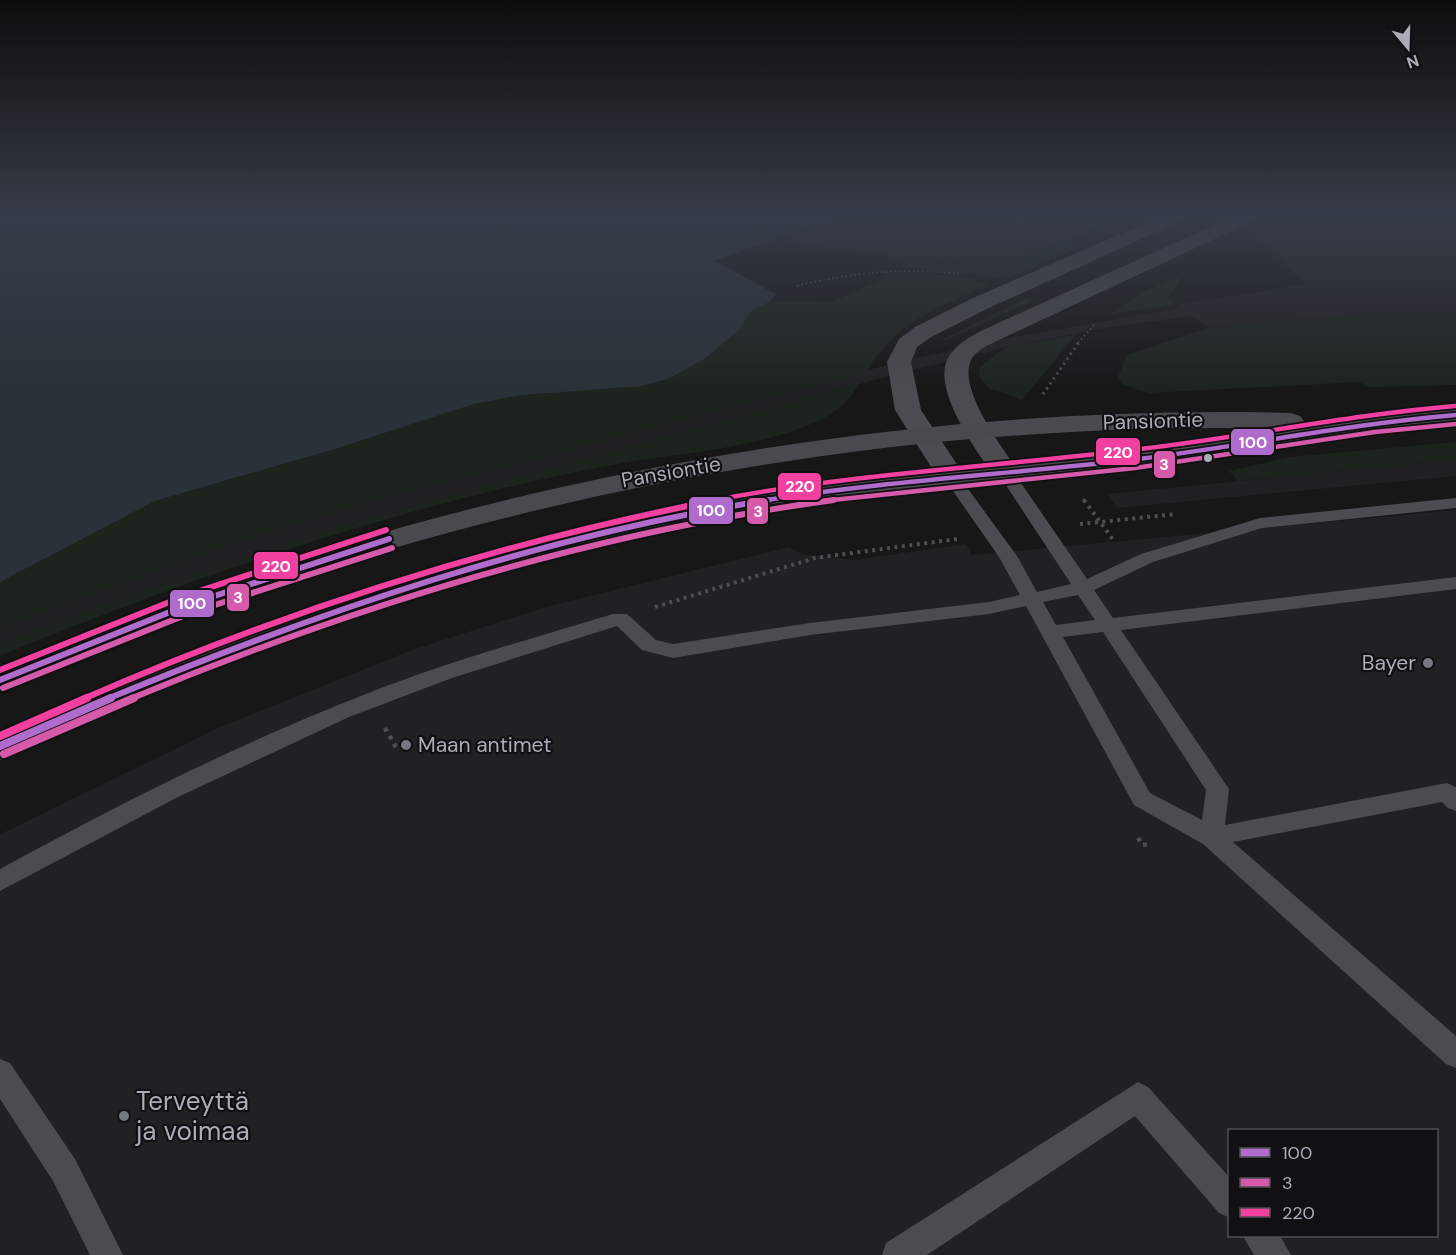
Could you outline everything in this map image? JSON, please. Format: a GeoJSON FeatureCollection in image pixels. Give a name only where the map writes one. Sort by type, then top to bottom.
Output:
{"type":"FeatureCollection","features":[{"type":"Feature","properties":{"kind":"street"},"geometry":{"type":"LineString","coordinates":[[952,478],[908,410],[899,362],[908,344],[948,319],[1045,275]]}},
{"type":"Feature","properties":{"kind":"street"},"geometry":{"type":"LineString","coordinates":[[1006,473],[964,402],[957,380],[958,363],[971,346],[1124,275]]}},
{"type":"Feature","properties":{"kind":"street","name":"Pansiontie"},"geometry":{"type":"LineString","coordinates":[[0,746],[140,685],[287,628],[497,561],[585,538],[740,505],[952,478],[1188,453],[1371,422],[1456,415]]}},
{"type":"Feature","properties":{"kind":"street","name":"Pansiontie"},"geometry":{"type":"LineString","coordinates":[[0,680],[189,604],[330,557],[457,519],[594,486],[666,472],[814,448],[924,436],[1163,418],[1371,422]]}},
{"type":"Feature","properties":{"kind":"lane"},"geometry":{"type":"LineString","coordinates":[[1006,473],[1218,789],[1211,837]]}},
{"type":"Feature","properties":{"kind":"lane"},"geometry":{"type":"LineString","coordinates":[[952,478],[1032,597],[1142,799],[1211,837],[1456,1054]]}},
{"type":"Feature","properties":{"kind":"lane"},"geometry":{"type":"LineString","coordinates":[[0,881],[185,782],[342,712],[487,660],[620,618],[649,645],[673,651],[810,629],[989,608],[1082,588],[1148,558],[1260,523],[1456,503]]}},
{"type":"Feature","properties":{"kind":"lane"},"geometry":{"type":"LineString","coordinates":[[1051,632],[1456,584]]}},
{"type":"Feature","properties":{"kind":"lane"},"geometry":{"type":"LineString","coordinates":[[1211,837],[1447,792],[1456,802]]}},
{"type":"Feature","properties":{"kind":"lane"},"geometry":{"type":"LineString","coordinates":[[0,1073],[64,1170],[107,1255]]}},
{"type":"Feature","properties":{"kind":"lane"},"geometry":{"type":"LineString","coordinates":[[898,1255],[1138,1097],[1228,1200]]}},
{"type":"Feature","properties":{"kind":"lane"},"geometry":{"type":"LineString","coordinates":[[1259,1237],[1275,1255]]}},
{"type":"Feature","properties":{"kind":"path"},"geometry":{"type":"LineString","coordinates":[[797,286],[848,275]]}},
{"type":"Feature","properties":{"kind":"path"},"geometry":{"type":"LineString","coordinates":[[962,275],[1017,287]]}},
{"type":"Feature","properties":{"kind":"path"},"geometry":{"type":"LineString","coordinates":[[1038,401],[1075,346],[1099,319]]}},
{"type":"Feature","properties":{"kind":"path"},"geometry":{"type":"LineString","coordinates":[[1091,492],[1082,497],[1100,521]]}},
{"type":"Feature","properties":{"kind":"path"},"geometry":{"type":"LineString","coordinates":[[1045,529],[1100,521],[1187,514]]}},
{"type":"Feature","properties":{"kind":"path"},"geometry":{"type":"LineString","coordinates":[[620,618],[815,558],[992,535]]}},
{"type":"Feature","properties":{"kind":"shaded area"},"geometry":{"type":"Polygon","coordinates":[[[0,275],[740,275],[776,294],[771,301],[751,311],[739,330],[704,359],[670,378],[642,386],[522,395],[474,404],[335,449],[155,501],[0,582],[0,275]]]}},
{"type":"Feature","properties":{"kind":"shaded area"},"geometry":{"type":"Polygon","coordinates":[[[892,275],[954,276],[989,285],[936,309],[905,328],[878,355],[867,372],[343,509],[239,541],[0,627],[0,582],[155,501],[335,449],[474,404],[522,395],[564,391],[739,330],[751,311],[771,301],[832,302],[892,275]]]}},
{"type":"Feature","properties":{"kind":"shaded area"},"geometry":{"type":"Polygon","coordinates":[[[968,275],[1017,275],[1007,279],[968,275]]]}},
{"type":"Feature","properties":{"kind":"shaded area"},"geometry":{"type":"Polygon","coordinates":[[[1184,275],[1168,299],[1176,305],[1110,314],[1141,293],[1184,275]]]}},
{"type":"Feature","properties":{"kind":"shaded area"},"geometry":{"type":"Polygon","coordinates":[[[1296,275],[1456,275],[1456,313],[1374,314],[1210,327],[1192,316],[1110,327],[1004,348],[900,373],[347,524],[134,594],[0,644],[0,627],[3,625],[239,541],[343,509],[899,362],[1014,337],[1181,308],[1176,305],[1306,284],[1296,275]]]}},
{"type":"Feature","properties":{"kind":"shaded area"},"geometry":{"type":"Polygon","coordinates":[[[1028,298],[1034,300],[947,340],[943,339],[1028,298]]]}},
{"type":"Feature","properties":{"kind":"shaded area"},"geometry":{"type":"Polygon","coordinates":[[[1456,312],[1456,385],[1367,387],[1360,382],[1149,393],[1122,384],[1118,377],[1127,355],[1210,327],[1374,314],[1456,312]]]}},
{"type":"Feature","properties":{"kind":"shaded area"},"geometry":{"type":"Polygon","coordinates":[[[1076,335],[1022,400],[989,388],[979,377],[980,367],[1004,348],[1076,335]]]}},
{"type":"Feature","properties":{"kind":"shaded area"},"geometry":{"type":"Polygon","coordinates":[[[858,384],[844,404],[821,420],[790,432],[720,448],[628,462],[548,478],[388,519],[231,568],[76,625],[0,656],[0,644],[134,594],[347,524],[858,384]]]}},
{"type":"Feature","properties":{"kind":"shaded area"},"geometry":{"type":"Polygon","coordinates":[[[1456,442],[1456,460],[1238,481],[1229,471],[1290,457],[1456,442]]]}},
{"type":"Feature","properties":{"kind":"shaded area"},"geometry":{"type":"Polygon","coordinates":[[[1456,460],[1456,476],[1117,508],[1107,494],[1456,460]]]}},
{"type":"Feature","properties":{"kind":"shaded area"},"geometry":{"type":"Polygon","coordinates":[[[1456,510],[1456,1255],[0,1255],[0,835],[216,729],[409,651],[546,607],[789,547],[803,554],[854,560],[966,544],[972,555],[1456,510]]]}},
{"type":"Feature","properties":{"kind":"transit line","name":"220"},"geometry":{"type":"LineString","coordinates":[[0,736],[179,660],[361,593],[547,537],[642,515],[737,496],[836,481],[1134,450],[1374,414],[1455,406]]}},
{"type":"Feature","properties":{"kind":"transit line","name":"100"},"geometry":{"type":"LineString","coordinates":[[0,746],[179,670],[361,603],[454,573],[642,524],[737,505],[836,490],[1135,459],[1375,423],[1456,415]]}},
{"type":"Feature","properties":{"kind":"transit line","name":"3"},"geometry":{"type":"LineString","coordinates":[[4,754],[182,678],[364,611],[549,555],[644,533],[739,514],[838,499],[1135,468],[1375,432],[1456,424]]}},
{"type":"Feature","properties":{"kind":"transit line","name":"220"},"geometry":{"type":"LineString","coordinates":[[0,670],[187,595],[386,530]]}},
{"type":"Feature","properties":{"kind":"transit line","name":"100"},"geometry":{"type":"LineString","coordinates":[[0,680],[190,604],[389,539]]}},
{"type":"Feature","properties":{"kind":"transit line","name":"3"},"geometry":{"type":"LineString","coordinates":[[3,688],[193,612],[392,548]]}},
{"type":"Feature","properties":{"kind":"place","name":"Bayer"},"geometry":{"type":"Point","coordinates":[1428,663]}},
{"type":"Feature","properties":{"kind":"place","name":"Maan antimet"},"geometry":{"type":"Point","coordinates":[406,745]}},
{"type":"Feature","properties":{"kind":"place","name":"Terveyttä ja voimaa"},"geometry":{"type":"Point","coordinates":[124,1116]}}]}
